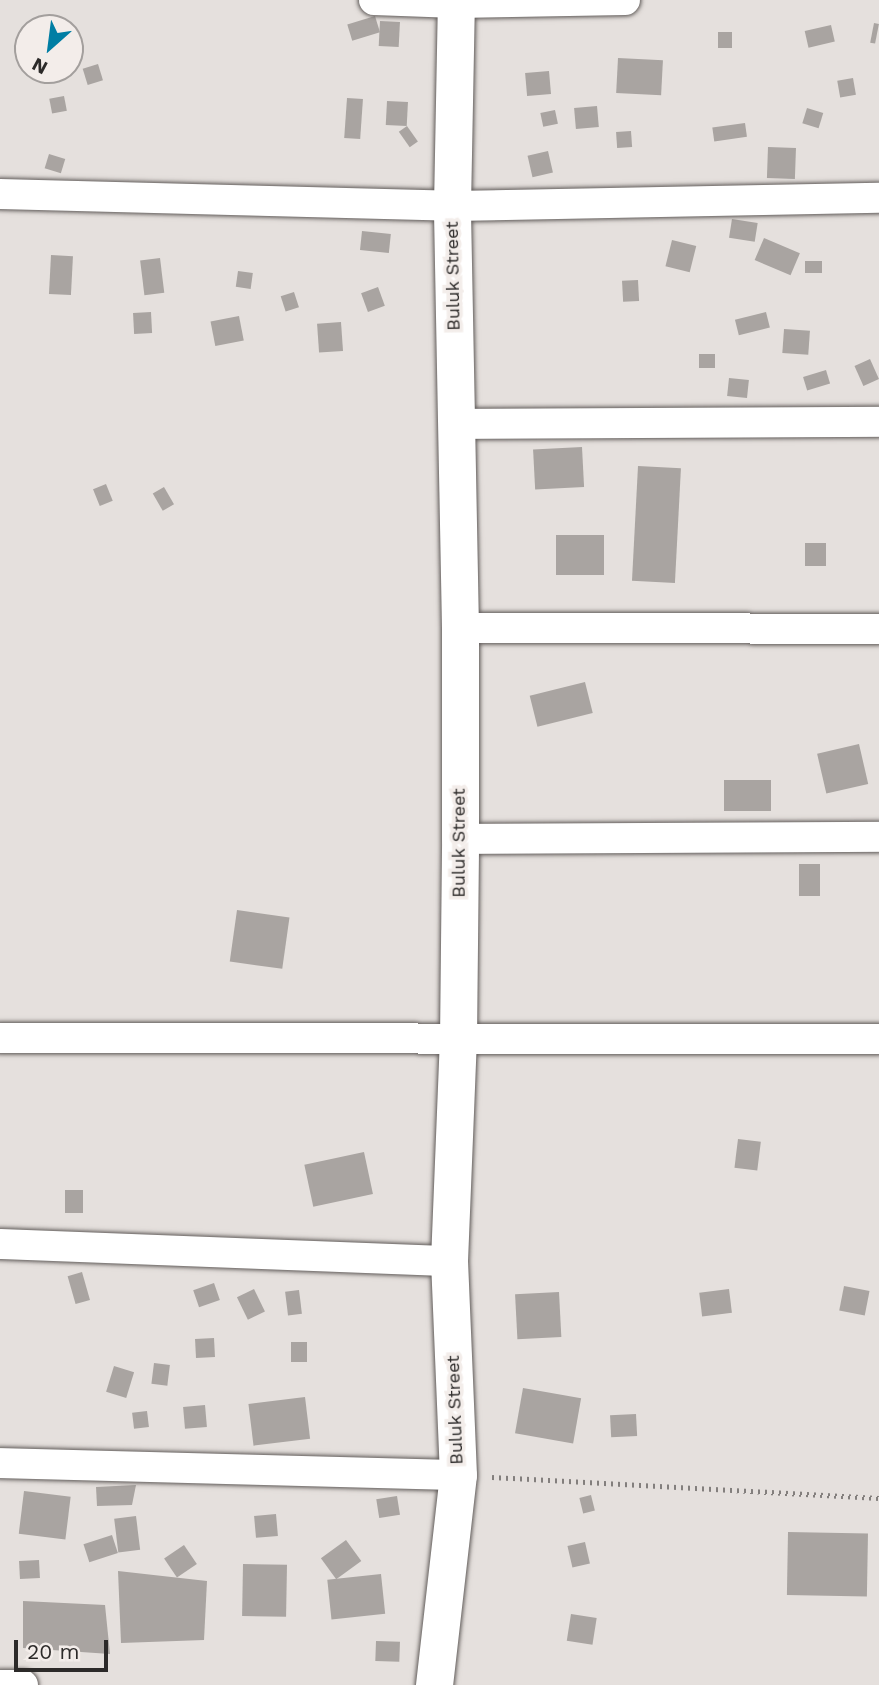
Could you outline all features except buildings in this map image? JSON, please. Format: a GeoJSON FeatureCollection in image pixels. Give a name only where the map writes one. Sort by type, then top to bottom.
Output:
{"type":"FeatureCollection","features":[{"type":"Feature","properties":{"kind":"street"},"geometry":{"type":"LineString","coordinates":[[374,0],[625,0]]}},
{"type":"Feature","properties":{"kind":"street","name":"Buluk Street"},"geometry":{"type":"LineString","coordinates":[[434,1685],[458,1475],[449,1261],[458,1040],[460,839],[460,628],[452,206],[456,1]]}},
{"type":"Feature","properties":{"kind":"street"},"geometry":{"type":"LineString","coordinates":[[0,194],[452,206],[879,198]]}},
{"type":"Feature","properties":{"kind":"street"},"geometry":{"type":"LineString","coordinates":[[456,424],[879,422]]}},
{"type":"Feature","properties":{"kind":"street"},"geometry":{"type":"LineString","coordinates":[[460,628],[879,629]]}},
{"type":"Feature","properties":{"kind":"street"},"geometry":{"type":"LineString","coordinates":[[460,839],[879,837]]}},
{"type":"Feature","properties":{"kind":"street"},"geometry":{"type":"LineString","coordinates":[[0,1038],[879,1039]]}},
{"type":"Feature","properties":{"kind":"street"},"geometry":{"type":"LineString","coordinates":[[0,1244],[449,1261]]}},
{"type":"Feature","properties":{"kind":"street"},"geometry":{"type":"LineString","coordinates":[[0,1463],[458,1475]]}},
{"type":"Feature","properties":{"kind":"street"},"geometry":{"type":"LineString","coordinates":[[0,1685],[23,1685]]}},
{"type":"Feature","properties":{"kind":"path"},"geometry":{"type":"LineString","coordinates":[[458,1475],[879,1498]]}}]}
